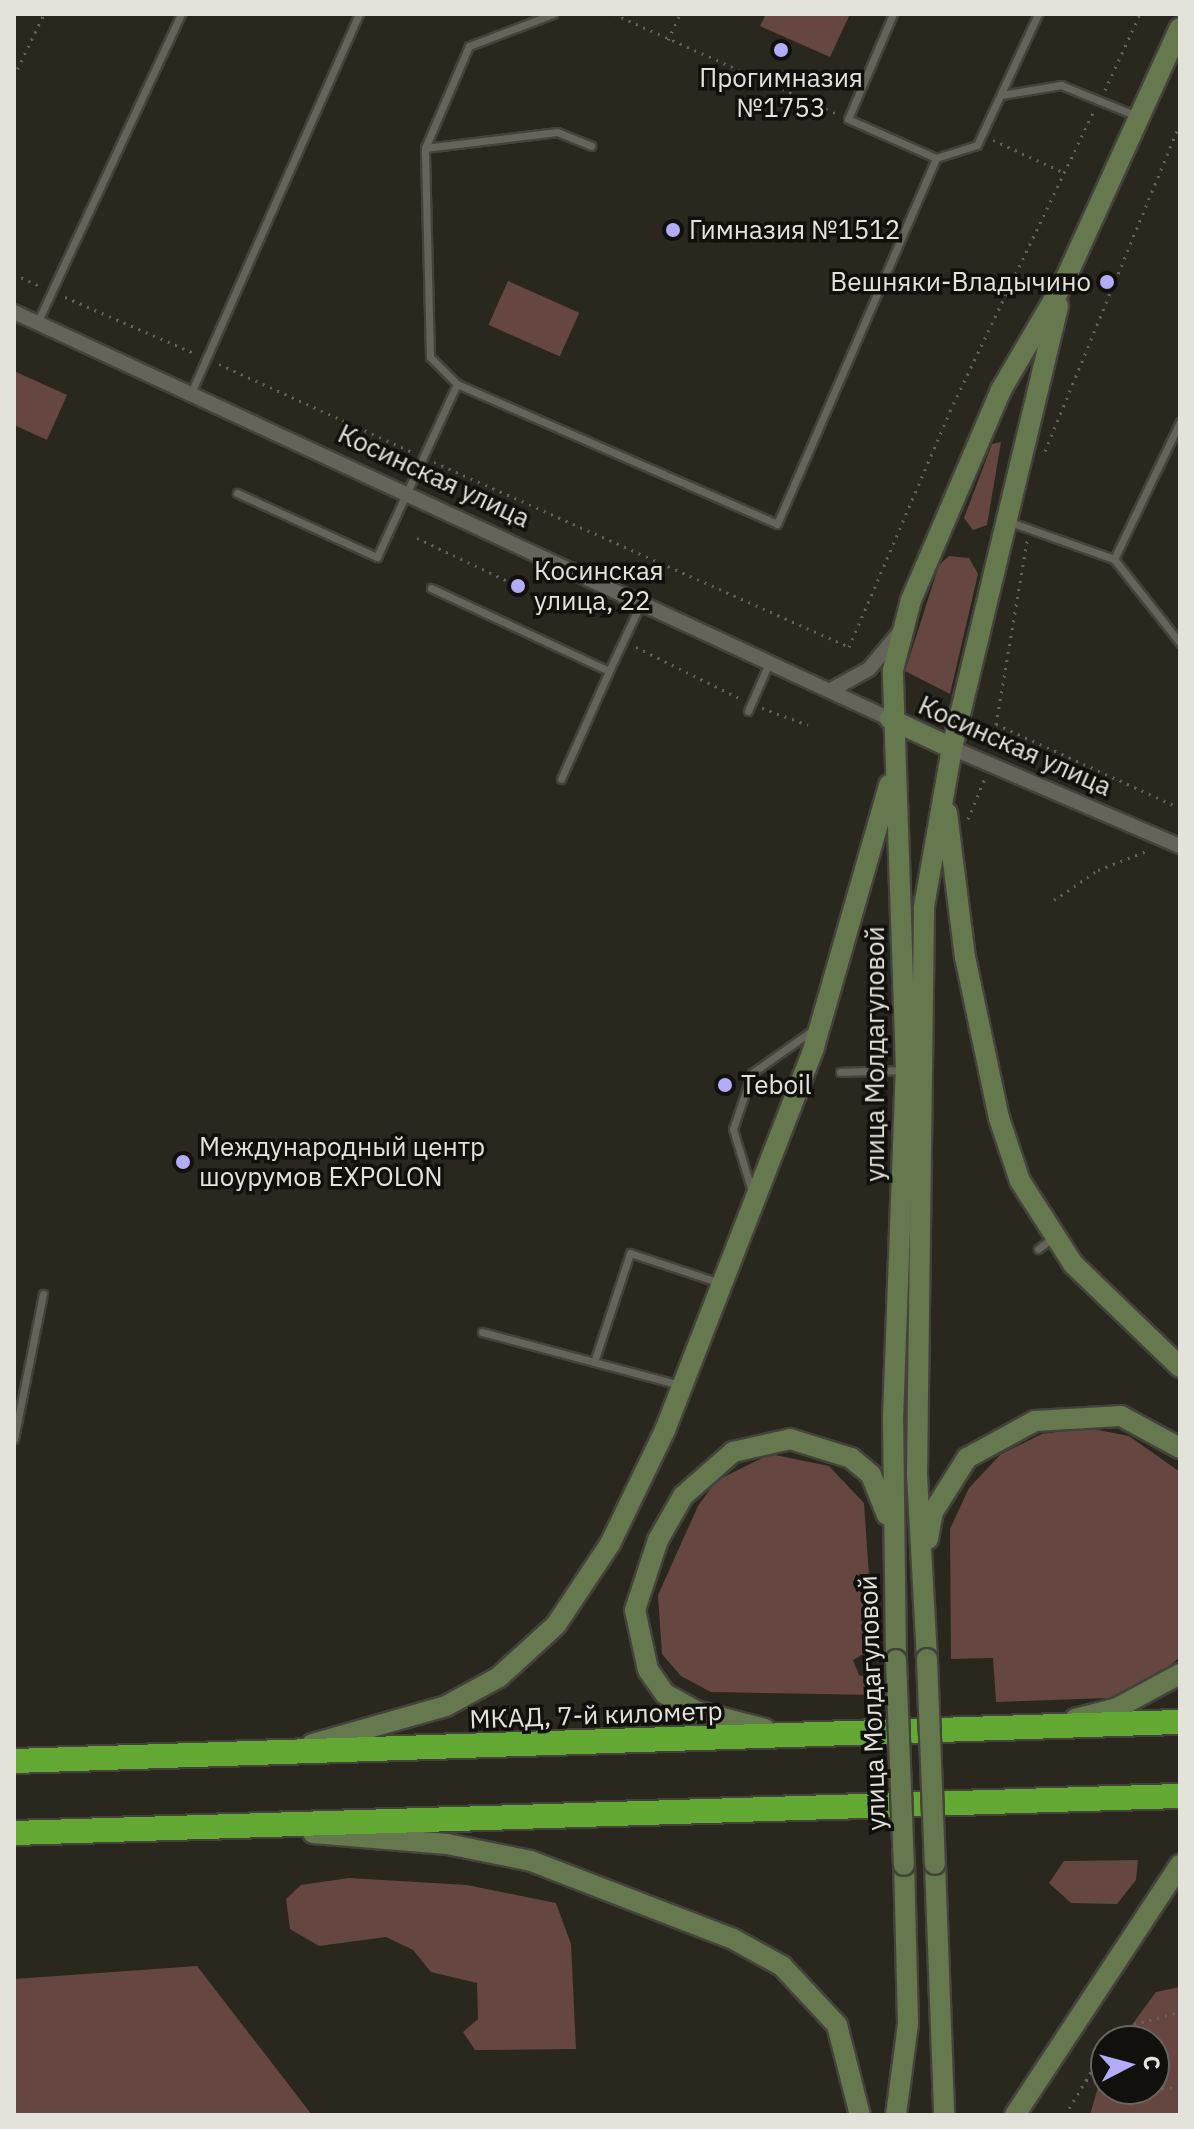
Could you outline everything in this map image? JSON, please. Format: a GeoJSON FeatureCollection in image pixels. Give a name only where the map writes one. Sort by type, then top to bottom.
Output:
{"type":"FeatureCollection","features":[{"type":"Feature","properties":{"kind":"highway","name":"МКАД, 7-й километр"},"geometry":{"type":"LineString","coordinates":[[14,1761],[1180,1722]]}},
{"type":"Feature","properties":{"kind":"highway"},"geometry":{"type":"LineString","coordinates":[[14,1833],[241,1830],[1180,1796]]}},
{"type":"Feature","properties":{"kind":"main road","name":"улица Молдагуловой"},"geometry":{"type":"LineString","coordinates":[[896,2115],[908,2024],[893,1555],[906,1069],[890,719],[901,629],[990,417],[1064,282],[1139,117],[1173,59],[1180,28]]}},
{"type":"Feature","properties":{"kind":"main road","name":"улица Молдагуловой"},"geometry":{"type":"LineString","coordinates":[[944,2115],[917,1474],[923,934],[952,748],[1064,282]]}},
{"type":"Feature","properties":{"kind":"main road"},"geometry":{"type":"LineString","coordinates":[[990,417],[1011,413],[1026,432]]}},
{"type":"Feature","properties":{"kind":"main road","name":"Косинская улица"},"geometry":{"type":"LineString","coordinates":[[890,719],[952,748]]}},
{"type":"Feature","properties":{"kind":"main road"},"geometry":{"type":"LineString","coordinates":[[239,1755],[390,1726],[499,1677],[556,1625],[610,1544],[683,1385],[821,1025],[894,766]]}},
{"type":"Feature","properties":{"kind":"main road"},"geometry":{"type":"LineString","coordinates":[[945,786],[955,895],[999,1118],[1045,1243],[1180,1367]]}},
{"type":"Feature","properties":{"kind":"main road"},"geometry":{"type":"LineString","coordinates":[[923,1567],[947,1486],[967,1458],[997,1437],[1078,1413],[1121,1416],[1180,1448]]}},
{"type":"Feature","properties":{"kind":"main road"},"geometry":{"type":"LineString","coordinates":[[816,1735],[746,1727],[665,1694],[648,1670],[635,1610],[658,1540],[705,1469],[733,1452],[790,1439],[822,1445],[871,1475],[884,1500],[893,1555]]}},
{"type":"Feature","properties":{"kind":"main road"},"geometry":{"type":"LineString","coordinates":[[1042,1726],[1171,1686],[1180,1674]]}},
{"type":"Feature","properties":{"kind":"main road"},"geometry":{"type":"LineString","coordinates":[[241,1830],[447,1844],[531,1861],[733,1939],[782,1966],[837,2025],[860,2115]]}},
{"type":"Feature","properties":{"kind":"main road"},"geometry":{"type":"LineString","coordinates":[[1015,2115],[1180,1865]]}},
{"type":"Feature","properties":{"kind":"street","name":"Косинская улица"},"geometry":{"type":"LineString","coordinates":[[14,312],[406,491],[890,719]]}},
{"type":"Feature","properties":{"kind":"street"},"geometry":{"type":"LineString","coordinates":[[831,690],[869,669],[901,629]]}},
{"type":"Feature","properties":{"kind":"street","name":"Косинская улица"},"geometry":{"type":"LineString","coordinates":[[952,748],[1175,844]]}},
{"type":"Feature","properties":{"kind":"lane"},"geometry":{"type":"LineString","coordinates":[[37,323],[181,14]]}},
{"type":"Feature","properties":{"kind":"lane"},"geometry":{"type":"LineString","coordinates":[[191,393],[359,14]]}},
{"type":"Feature","properties":{"kind":"lane"},"geometry":{"type":"LineString","coordinates":[[553,14],[469,46],[425,148],[430,357],[457,384],[777,524],[936,158]]}},
{"type":"Feature","properties":{"kind":"lane"},"geometry":{"type":"LineString","coordinates":[[893,14],[848,119],[936,158],[977,145],[1038,14]]}},
{"type":"Feature","properties":{"kind":"lane"},"geometry":{"type":"LineString","coordinates":[[1001,95],[1061,85],[1139,117]]}},
{"type":"Feature","properties":{"kind":"lane"},"geometry":{"type":"LineString","coordinates":[[425,148],[557,132],[591,146]]}},
{"type":"Feature","properties":{"kind":"lane"},"geometry":{"type":"LineString","coordinates":[[237,493],[377,557],[457,384]]}},
{"type":"Feature","properties":{"kind":"lane"},"geometry":{"type":"LineString","coordinates":[[1114,559],[1180,422]]}},
{"type":"Feature","properties":{"kind":"lane"},"geometry":{"type":"LineString","coordinates":[[1005,521],[1114,559],[1180,643]]}},
{"type":"Feature","properties":{"kind":"lane"},"geometry":{"type":"LineString","coordinates":[[431,588],[609,671]]}},
{"type":"Feature","properties":{"kind":"lane"},"geometry":{"type":"LineString","coordinates":[[561,779],[642,601]]}},
{"type":"Feature","properties":{"kind":"lane"},"geometry":{"type":"LineString","coordinates":[[750,708],[769,661]]}},
{"type":"Feature","properties":{"kind":"lane"},"geometry":{"type":"LineString","coordinates":[[755,1201],[733,1129],[752,1073],[821,1025]]}},
{"type":"Feature","properties":{"kind":"lane"},"geometry":{"type":"LineString","coordinates":[[840,1072],[906,1069]]}},
{"type":"Feature","properties":{"kind":"lane"},"geometry":{"type":"LineString","coordinates":[[594,1362],[630,1253],[722,1284]]}},
{"type":"Feature","properties":{"kind":"lane"},"geometry":{"type":"LineString","coordinates":[[14,1439],[43,1294]]}},
{"type":"Feature","properties":{"kind":"lane"},"geometry":{"type":"LineString","coordinates":[[482,1332],[683,1385]]}},
{"type":"Feature","properties":{"kind":"path"},"geometry":{"type":"LineString","coordinates":[[14,76],[44,14]]}},
{"type":"Feature","properties":{"kind":"path"},"geometry":{"type":"LineString","coordinates":[[614,14],[848,119]]}},
{"type":"Feature","properties":{"kind":"path"},"geometry":{"type":"LineString","coordinates":[[668,40],[680,14]]}},
{"type":"Feature","properties":{"kind":"path"},"geometry":{"type":"LineString","coordinates":[[849,647],[950,411],[1140,14]]}},
{"type":"Feature","properties":{"kind":"path"},"geometry":{"type":"LineString","coordinates":[[1044,455],[1180,123]]}},
{"type":"Feature","properties":{"kind":"path"},"geometry":{"type":"LineString","coordinates":[[982,135],[1065,173]]}},
{"type":"Feature","properties":{"kind":"path"},"geometry":{"type":"LineString","coordinates":[[966,830],[991,765],[1030,529]]}},
{"type":"Feature","properties":{"kind":"path"},"geometry":{"type":"LineString","coordinates":[[417,538],[518,586]]}},
{"type":"Feature","properties":{"kind":"path"},"geometry":{"type":"LineString","coordinates":[[623,641],[750,708],[808,725]]}},
{"type":"Feature","properties":{"kind":"path"},"geometry":{"type":"LineString","coordinates":[[996,724],[1180,808]]}},
{"type":"Feature","properties":{"kind":"path"},"geometry":{"type":"LineString","coordinates":[[1054,900],[1098,870],[1175,844]]}},
{"type":"Feature","properties":{"kind":"path"},"geometry":{"type":"LineString","coordinates":[[1133,2025],[1180,2012]]}},
{"type":"Feature","properties":{"kind":"path"},"geometry":{"type":"LineString","coordinates":[[1065,2115],[1090,2073]]}},
{"type":"Feature","properties":{"kind":"path"},"geometry":{"type":"LineString","coordinates":[[1086,2080],[1090,2080]]}},
{"type":"Feature","properties":{"kind":"shaded area"},"geometry":{"type":"Polygon","coordinates":[[[766,14],[850,14],[830,57],[760,26],[766,14]]]}},
{"type":"Feature","properties":{"kind":"shaded area"},"geometry":{"type":"Polygon","coordinates":[[[508,281],[579,313],[560,357],[488,325],[508,281]]]}},
{"type":"Feature","properties":{"kind":"shaded area"},"geometry":{"type":"Polygon","coordinates":[[[14,371],[67,395],[47,440],[14,425],[14,371]]]}},
{"type":"Feature","properties":{"kind":"shaded area"},"geometry":{"type":"Polygon","coordinates":[[[1001,442],[987,525],[973,530],[964,518],[992,444],[1001,442]]]}},
{"type":"Feature","properties":{"kind":"shaded area"},"geometry":{"type":"Polygon","coordinates":[[[949,556],[969,558],[978,574],[950,694],[905,671],[939,565],[949,556]]]}},
{"type":"Feature","properties":{"kind":"shaded area"},"geometry":{"type":"Polygon","coordinates":[[[1088,1428],[1129,1436],[1180,1472],[1180,1657],[1152,1681],[1109,1698],[996,1702],[993,1658],[951,1659],[950,1529],[969,1488],[1001,1454],[1042,1434],[1088,1428]]]}},
{"type":"Feature","properties":{"kind":"shaded area"},"geometry":{"type":"Polygon","coordinates":[[[770,1454],[829,1466],[864,1503],[874,1648],[853,1660],[859,1675],[875,1681],[876,1695],[711,1692],[681,1676],[662,1654],[658,1595],[698,1506],[716,1481],[770,1454]]]}},
{"type":"Feature","properties":{"kind":"shaded area"},"geometry":{"type":"Polygon","coordinates":[[[1138,1860],[1136,1880],[1117,1904],[1071,1903],[1049,1883],[1064,1861],[1138,1860]]]}},
{"type":"Feature","properties":{"kind":"shaded area"},"geometry":{"type":"Polygon","coordinates":[[[349,1878],[467,1885],[556,1903],[571,1944],[576,2049],[475,2050],[463,2032],[478,2019],[477,1983],[431,1972],[413,1950],[386,1937],[319,1946],[290,1929],[286,1899],[301,1885],[349,1878]]]}},
{"type":"Feature","properties":{"kind":"shaded area"},"geometry":{"type":"Polygon","coordinates":[[[197,1966],[312,2115],[14,2115],[14,1979],[197,1966]]]}},
{"type":"Feature","properties":{"kind":"shaded area"},"geometry":{"type":"Polygon","coordinates":[[[1180,1987],[1180,2115],[1090,2115],[1093,2105],[1170,2105],[1170,2025],[1132,2025],[1156,1992],[1180,1987]]]}},
{"type":"Feature","properties":{"kind":"place","name":"Прогимназия №1753"},"geometry":{"type":"Point","coordinates":[781,50]}},
{"type":"Feature","properties":{"kind":"place","name":"Гимназия №1512"},"geometry":{"type":"Point","coordinates":[673,230]}},
{"type":"Feature","properties":{"kind":"place","name":"Вешняки-Владычино"},"geometry":{"type":"Point","coordinates":[1107,282]}},
{"type":"Feature","properties":{"kind":"place","name":"Косинская улица, 22"},"geometry":{"type":"Point","coordinates":[518,586]}},
{"type":"Feature","properties":{"kind":"place","name":"Teboil"},"geometry":{"type":"Point","coordinates":[725,1085]}},
{"type":"Feature","properties":{"kind":"place","name":"Международный центр шоурумов EXPOLON"},"geometry":{"type":"Point","coordinates":[183,1162]}}]}
